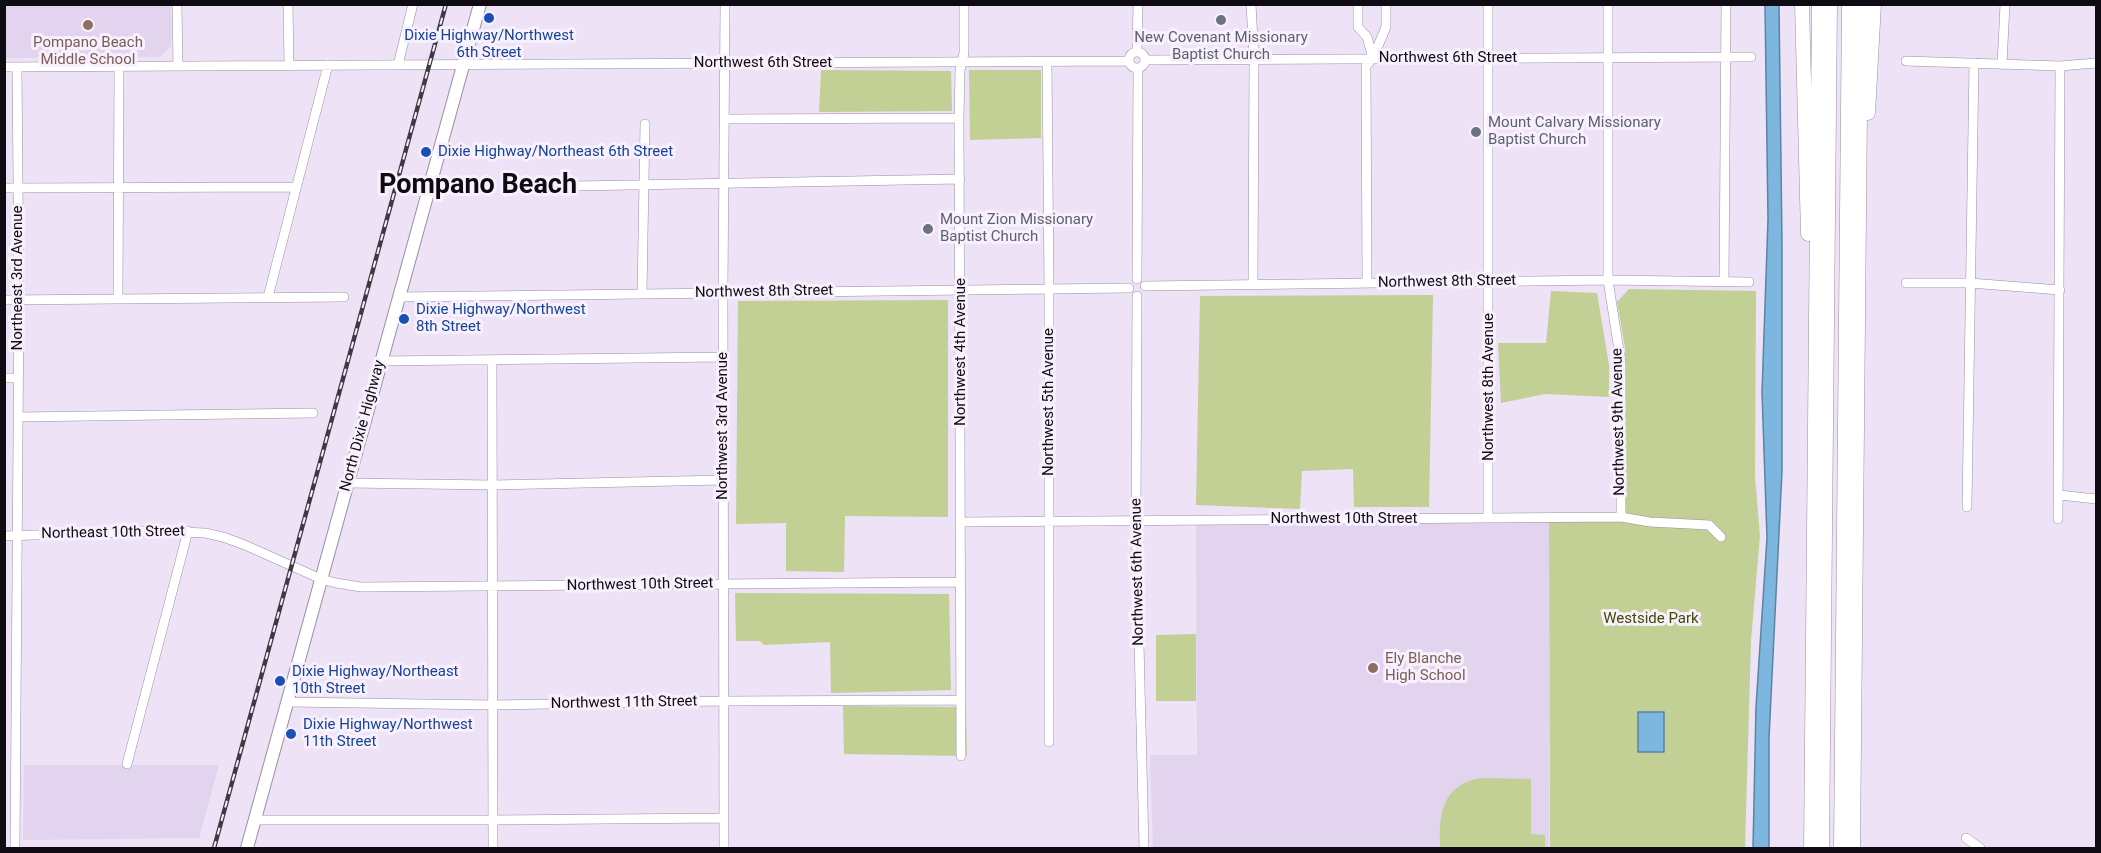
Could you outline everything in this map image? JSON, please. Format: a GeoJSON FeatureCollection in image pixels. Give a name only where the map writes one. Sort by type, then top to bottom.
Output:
{"type":"FeatureCollection","features":[{"type":"Feature","properties":{"kind":"highway"},"geometry":{"type":"LineString","coordinates":[[1803,4],[1808,231],[1816,296]]}},
{"type":"Feature","properties":{"kind":"highway"},"geometry":{"type":"LineString","coordinates":[[1811,849],[1819,4]]}},
{"type":"Feature","properties":{"kind":"highway"},"geometry":{"type":"LineString","coordinates":[[1822,849],[1830,4]]}},
{"type":"Feature","properties":{"kind":"highway"},"geometry":{"type":"LineString","coordinates":[[1841,849],[1849,4]]}},
{"type":"Feature","properties":{"kind":"highway"},"geometry":{"type":"LineString","coordinates":[[1853,849],[1861,4]]}},
{"type":"Feature","properties":{"kind":"highway"},"geometry":{"type":"LineString","coordinates":[[1859,198],[1871,82],[1874,4]]}},
{"type":"Feature","properties":{"kind":"main road","name":"North Dixie Highway"},"geometry":{"type":"LineString","coordinates":[[247,849],[480,4]]}},
{"type":"Feature","properties":{"kind":"street"},"geometry":{"type":"LineString","coordinates":[[177,4],[178,66]]}},
{"type":"Feature","properties":{"kind":"street"},"geometry":{"type":"LineString","coordinates":[[288,4],[289,65]]}},
{"type":"Feature","properties":{"kind":"street"},"geometry":{"type":"LineString","coordinates":[[398,65],[413,4]]}},
{"type":"Feature","properties":{"kind":"street","name":"Northwest 3rd Avenue"},"geometry":{"type":"LineString","coordinates":[[724,849],[725,4]]}},
{"type":"Feature","properties":{"kind":"street","name":"Northwest 4th Avenue"},"geometry":{"type":"LineString","coordinates":[[961,756],[959,118],[961,62],[964,53],[964,4]]}},
{"type":"Feature","properties":{"kind":"street"},"geometry":{"type":"LineString","coordinates":[[1137,51],[1138,4]]}},
{"type":"Feature","properties":{"kind":"street"},"geometry":{"type":"LineString","coordinates":[[1251,4],[1254,59],[1253,284]]}},
{"type":"Feature","properties":{"kind":"street"},"geometry":{"type":"LineString","coordinates":[[1358,4],[1358,27],[1367,37],[1373,58]]}},
{"type":"Feature","properties":{"kind":"street"},"geometry":{"type":"LineString","coordinates":[[1367,283],[1366,66],[1373,58],[1386,27],[1386,4]]}},
{"type":"Feature","properties":{"kind":"street","name":"Northwest 8th Avenue"},"geometry":{"type":"LineString","coordinates":[[1488,4],[1490,282],[1488,518]]}},
{"type":"Feature","properties":{"kind":"street","name":"Northwest 9th Avenue"},"geometry":{"type":"LineString","coordinates":[[1608,4],[1608,280],[1621,363],[1621,517]]}},
{"type":"Feature","properties":{"kind":"street"},"geometry":{"type":"LineString","coordinates":[[1724,282],[1726,4]]}},
{"type":"Feature","properties":{"kind":"street"},"geometry":{"type":"LineString","coordinates":[[2002,65],[2005,4]]}},
{"type":"Feature","properties":{"kind":"street"},"geometry":{"type":"LineString","coordinates":[[1137,51],[1144,55],[1145,60],[1142,67],[1137,68],[1132,67],[1128,61],[1132,53],[1137,51]]}},
{"type":"Feature","properties":{"kind":"street","name":"Northwest 6th Street"},"geometry":{"type":"LineString","coordinates":[[1145,60],[1751,57]]}},
{"type":"Feature","properties":{"kind":"street","name":"Northwest 6th Street"},"geometry":{"type":"LineString","coordinates":[[4,67],[1128,61]]}},
{"type":"Feature","properties":{"kind":"street"},"geometry":{"type":"LineString","coordinates":[[1906,61],[2060,66],[2097,63]]}},
{"type":"Feature","properties":{"kind":"street","name":"Northwest 5th Avenue"},"geometry":{"type":"LineString","coordinates":[[1047,62],[1049,742]]}},
{"type":"Feature","properties":{"kind":"street"},"geometry":{"type":"LineString","coordinates":[[1967,507],[1974,63]]}},
{"type":"Feature","properties":{"kind":"street"},"geometry":{"type":"LineString","coordinates":[[268,297],[328,65]]}},
{"type":"Feature","properties":{"kind":"street"},"geometry":{"type":"LineString","coordinates":[[2058,519],[2060,66]]}},
{"type":"Feature","properties":{"kind":"street","name":"Northeast 3rd Avenue"},"geometry":{"type":"LineString","coordinates":[[15,849],[19,299],[17,67]]}},
{"type":"Feature","properties":{"kind":"street"},"geometry":{"type":"LineString","coordinates":[[118,298],[119,67]]}},
{"type":"Feature","properties":{"kind":"street"},"geometry":{"type":"LineString","coordinates":[[1137,68],[1137,279]]}},
{"type":"Feature","properties":{"kind":"street"},"geometry":{"type":"LineString","coordinates":[[725,119],[959,118]]}},
{"type":"Feature","properties":{"kind":"street"},"geometry":{"type":"LineString","coordinates":[[642,294],[645,124]]}},
{"type":"Feature","properties":{"kind":"street"},"geometry":{"type":"LineString","coordinates":[[576,186],[960,179]]}},
{"type":"Feature","properties":{"kind":"street"},"geometry":{"type":"LineString","coordinates":[[4,188],[296,187]]}},
{"type":"Feature","properties":{"kind":"street"},"geometry":{"type":"LineString","coordinates":[[1137,279],[1145,286],[1142,294],[1137,296],[1132,294],[1129,288],[1130,283],[1137,279]]}},
{"type":"Feature","properties":{"kind":"street","name":"Northwest 8th Street"},"geometry":{"type":"LineString","coordinates":[[1145,286],[1608,280],[1749,282]]}},
{"type":"Feature","properties":{"kind":"street"},"geometry":{"type":"LineString","coordinates":[[1906,283],[1970,284],[2060,290]]}},
{"type":"Feature","properties":{"kind":"street","name":"Northwest 8th Street"},"geometry":{"type":"LineString","coordinates":[[399,297],[961,288],[1129,288]]}},
{"type":"Feature","properties":{"kind":"street","name":"Northwest 6th Avenue"},"geometry":{"type":"LineString","coordinates":[[1137,296],[1136,520],[1144,849]]}},
{"type":"Feature","properties":{"kind":"street"},"geometry":{"type":"LineString","coordinates":[[4,300],[344,297]]}},
{"type":"Feature","properties":{"kind":"street"},"geometry":{"type":"LineString","coordinates":[[381,361],[723,357]]}},
{"type":"Feature","properties":{"kind":"street"},"geometry":{"type":"LineString","coordinates":[[492,361],[494,849]]}},
{"type":"Feature","properties":{"kind":"street"},"geometry":{"type":"LineString","coordinates":[[4,378],[18,378]]}},
{"type":"Feature","properties":{"kind":"street"},"geometry":{"type":"LineString","coordinates":[[18,417],[313,413]]}},
{"type":"Feature","properties":{"kind":"street"},"geometry":{"type":"LineString","coordinates":[[348,483],[493,485],[723,480]]}},
{"type":"Feature","properties":{"kind":"street"},"geometry":{"type":"LineString","coordinates":[[2059,495],[2097,499]]}},
{"type":"Feature","properties":{"kind":"street","name":"Northwest 10th Street"},"geometry":{"type":"LineString","coordinates":[[961,522],[1621,517],[1650,522],[1709,525],[1721,537]]}},
{"type":"Feature","properties":{"kind":"street"},"geometry":{"type":"LineString","coordinates":[[127,764],[188,531]]}},
{"type":"Feature","properties":{"kind":"street","name":"Northeast 10th Street"},"geometry":{"type":"LineString","coordinates":[[4,536],[188,531],[223,537],[321,579]]}},
{"type":"Feature","properties":{"kind":"street","name":"Northwest 10th Street"},"geometry":{"type":"LineString","coordinates":[[321,579],[336,584],[361,587],[960,582]]}},
{"type":"Feature","properties":{"kind":"street","name":"Northwest 11th Street"},"geometry":{"type":"LineString","coordinates":[[288,702],[494,705],[960,700]]}},
{"type":"Feature","properties":{"kind":"street"},"geometry":{"type":"LineString","coordinates":[[255,820],[724,818]]}},
{"type":"Feature","properties":{"kind":"street"},"geometry":{"type":"LineString","coordinates":[[1966,838],[1980,849]]}},
{"type":"Feature","properties":{"kind":"shaded area","name":"Pompano Beach Middle School"},"geometry":{"type":"Polygon","coordinates":[[[4,5],[171,5],[171,46],[160,57],[5,58],[4,5]]]}},
{"type":"Feature","properties":{"kind":"shaded area","name":"Ely Blanche High School"},"geometry":{"type":"Polygon","coordinates":[[[1549,520],[1549,848],[1153,848],[1150,755],[1197,755],[1196,523],[1549,520]]]}},
{"type":"Feature","properties":{"kind":"shaded area"},"geometry":{"type":"Polygon","coordinates":[[[24,765],[219,765],[199,838],[23,840],[24,765]]]}},
{"type":"Feature","properties":{"kind":"green space"},"geometry":{"type":"Polygon","coordinates":[[[821,70],[951,71],[952,111],[819,112],[821,70]]]}},
{"type":"Feature","properties":{"kind":"green space"},"geometry":{"type":"Polygon","coordinates":[[[969,70],[1041,70],[1041,138],[970,140],[969,70]]]}},
{"type":"Feature","properties":{"kind":"green space","name":"Westside Park"},"geometry":{"type":"Polygon","coordinates":[[[1629,289],[1756,291],[1755,476],[1760,536],[1751,640],[1745,848],[1550,848],[1549,520],[1625,519],[1625,347],[1617,302],[1629,289]]]}},
{"type":"Feature","properties":{"kind":"green space"},"geometry":{"type":"Polygon","coordinates":[[[1551,291],[1597,293],[1609,365],[1609,397],[1545,394],[1501,403],[1498,343],[1546,343],[1551,291]]]}},
{"type":"Feature","properties":{"kind":"green space"},"geometry":{"type":"Polygon","coordinates":[[[1433,295],[1429,507],[1354,507],[1353,469],[1302,471],[1300,509],[1196,505],[1200,296],[1433,295]]]}},
{"type":"Feature","properties":{"kind":"green space"},"geometry":{"type":"Polygon","coordinates":[[[948,300],[948,517],[845,516],[844,572],[786,571],[786,523],[736,524],[738,301],[948,300]]]}},
{"type":"Feature","properties":{"kind":"green space"},"geometry":{"type":"Polygon","coordinates":[[[735,593],[949,594],[951,690],[831,693],[830,642],[764,645],[760,641],[736,641],[735,593]]]}},
{"type":"Feature","properties":{"kind":"green space"},"geometry":{"type":"Polygon","coordinates":[[[1196,634],[1196,701],[1156,701],[1156,635],[1196,634]]]}},
{"type":"Feature","properties":{"kind":"green space"},"geometry":{"type":"Polygon","coordinates":[[[843,706],[966,707],[967,756],[844,754],[843,706]]]}},
{"type":"Feature","properties":{"kind":"green space"},"geometry":{"type":"Polygon","coordinates":[[[1481,778],[1531,779],[1531,834],[1545,835],[1545,848],[1425,848],[1440,847],[1442,812],[1451,794],[1458,787],[1481,778]]]}},
{"type":"Feature","properties":{"kind":"water"},"geometry":{"type":"Polygon","coordinates":[[[1765,5],[1779,5],[1782,471],[1769,738],[1769,848],[1753,848],[1756,707],[1767,538],[1762,392],[1768,219],[1765,5]]]}},
{"type":"Feature","properties":{"kind":"water"},"geometry":{"type":"Polygon","coordinates":[[[1638,712],[1664,712],[1664,752],[1638,752],[1638,712]]]}},
{"type":"Feature","properties":{"kind":"railway"},"geometry":{"type":"LineString","coordinates":[[214,848],[446,4]]}},
{"type":"Feature","properties":{"kind":"place","name":"Dixie Highway/Northwest 6th Street"},"geometry":{"type":"Point","coordinates":[489,18]}},
{"type":"Feature","properties":{"kind":"place","name":"New Covenant Missionary Baptist Church"},"geometry":{"type":"Point","coordinates":[1221,20]}},
{"type":"Feature","properties":{"kind":"place","name":"Pompano Beach Middle School"},"geometry":{"type":"Point","coordinates":[88,25]}},
{"type":"Feature","properties":{"kind":"place","name":"Mount Calvary Missionary Baptist Church"},"geometry":{"type":"Point","coordinates":[1476,132]}},
{"type":"Feature","properties":{"kind":"place","name":"Dixie Highway/Northeast 6th Street"},"geometry":{"type":"Point","coordinates":[426,152]}},
{"type":"Feature","properties":{"kind":"place","name":"Mount Zion Missionary Baptist Church"},"geometry":{"type":"Point","coordinates":[928,229]}},
{"type":"Feature","properties":{"kind":"place","name":"Dixie Highway/Northwest 8th Street"},"geometry":{"type":"Point","coordinates":[404,319]}},
{"type":"Feature","properties":{"kind":"place","name":"Ely Blanche High School"},"geometry":{"type":"Point","coordinates":[1373,668]}},
{"type":"Feature","properties":{"kind":"place","name":"Dixie Highway/Northeast 10th Street"},"geometry":{"type":"Point","coordinates":[280,681]}},
{"type":"Feature","properties":{"kind":"place","name":"Dixie Highway/Northwest 11th Street"},"geometry":{"type":"Point","coordinates":[291,734]}},
{"type":"Feature","properties":{"kind":"district","name":"Pompano Beach"},"geometry":{"type":"Point","coordinates":[478,186]}}]}
